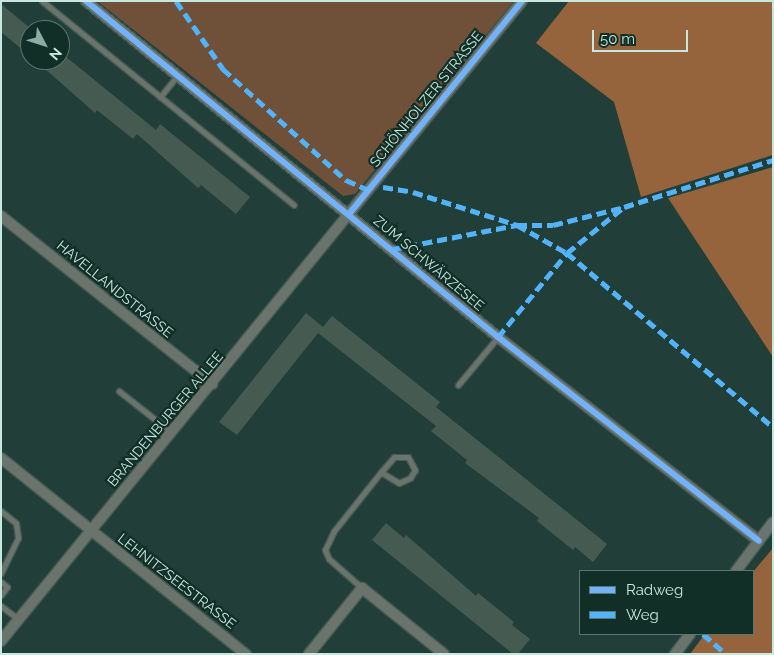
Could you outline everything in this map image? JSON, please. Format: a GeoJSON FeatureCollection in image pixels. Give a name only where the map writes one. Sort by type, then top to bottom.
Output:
{"type":"FeatureCollection","features":[{"type":"Feature","properties":{"kind":"street","name":"ZUM SCHWÄRZESEE"},"geometry":{"type":"LineString","coordinates":[[86,1],[350,214],[498,337],[759,541]]}},
{"type":"Feature","properties":{"kind":"street","name":"SCHÖNHOLZER STRASSE"},"geometry":{"type":"LineString","coordinates":[[350,214],[522,1]]}},
{"type":"Feature","properties":{"kind":"street","name":"BRANDENBURGER ALLEE"},"geometry":{"type":"LineString","coordinates":[[1,641],[350,214]]}},
{"type":"Feature","properties":{"kind":"street","name":"HAVELLANDSTRASSE"},"geometry":{"type":"LineString","coordinates":[[1,216],[212,384]]}},
{"type":"Feature","properties":{"kind":"street","name":"LEHNITZSEESTRASSE"},"geometry":{"type":"LineString","coordinates":[[1,458],[242,652]]}},
{"type":"Feature","properties":{"kind":"street"},"geometry":{"type":"LineString","coordinates":[[737,570],[773,522]]}},
{"type":"Feature","properties":{"kind":"street"},"geometry":{"type":"LineString","coordinates":[[309,654],[362,588],[444,654]]}},
{"type":"Feature","properties":{"kind":"street"},"geometry":{"type":"LineString","coordinates":[[675,654],[689,635]]}},
{"type":"Feature","properties":{"kind":"lane"},"geometry":{"type":"LineString","coordinates":[[42,1],[294,205]]}},
{"type":"Feature","properties":{"kind":"lane"},"geometry":{"type":"LineString","coordinates":[[160,97],[177,76]]}},
{"type":"Feature","properties":{"kind":"lane"},"geometry":{"type":"LineString","coordinates":[[458,385],[498,337]]}},
{"type":"Feature","properties":{"kind":"lane"},"geometry":{"type":"LineString","coordinates":[[119,391],[172,432]]}},
{"type":"Feature","properties":{"kind":"lane"},"geometry":{"type":"LineString","coordinates":[[362,588],[329,558],[324,550],[334,531],[381,472],[399,455],[408,457],[415,470],[410,478],[399,483],[381,472]]}},
{"type":"Feature","properties":{"kind":"lane"},"geometry":{"type":"LineString","coordinates":[[1,511],[16,523],[18,538],[1,573]]}},
{"type":"Feature","properties":{"kind":"lane"},"geometry":{"type":"LineString","coordinates":[[1,582],[7,587],[1,595]]}},
{"type":"Feature","properties":{"kind":"lane"},"geometry":{"type":"LineString","coordinates":[[1,606],[19,619]]}},
{"type":"Feature","properties":{"kind":"shaded area"},"geometry":{"type":"Polygon","coordinates":[[[97,1],[514,1],[355,194],[343,196],[97,1]]]}},
{"type":"Feature","properties":{"kind":"shaded area"},"geometry":{"type":"Polygon","coordinates":[[[569,1],[773,1],[773,155],[641,197],[614,102],[536,43],[569,1]]]}},
{"type":"Feature","properties":{"kind":"shaded area"},"geometry":{"type":"Polygon","coordinates":[[[773,167],[773,357],[668,198],[773,167]]]}},
{"type":"Feature","properties":{"kind":"shaded area"},"geometry":{"type":"Polygon","coordinates":[[[773,548],[773,654],[690,654],[704,635],[754,635],[754,571],[773,548]]]}},
{"type":"Feature","properties":{"kind":"building"},"geometry":{"type":"Polygon","coordinates":[[[1,4],[20,20],[20,48],[1,32],[1,4]]]}},
{"type":"Feature","properties":{"kind":"building"},"geometry":{"type":"Polygon","coordinates":[[[70,60],[156,130],[160,124],[250,197],[236,214],[201,185],[198,188],[137,134],[133,139],[97,110],[95,113],[46,70],[70,70],[70,60]]]}},
{"type":"Feature","properties":{"kind":"building"},"geometry":{"type":"Polygon","coordinates":[[[306,313],[323,327],[332,316],[440,402],[436,407],[607,544],[593,562],[575,547],[573,550],[537,521],[539,518],[465,463],[467,460],[431,431],[436,426],[318,333],[237,435],[219,422],[306,313]]]}},
{"type":"Feature","properties":{"kind":"building"},"geometry":{"type":"Polygon","coordinates":[[[386,523],[404,538],[406,535],[476,596],[478,593],[514,622],[512,625],[530,639],[518,654],[513,654],[372,540],[386,523]]]}},
{"type":"Feature","properties":{"kind":"marked path"},"geometry":{"type":"LineString","coordinates":[[176,1],[223,69],[346,180],[368,190]]}},
{"type":"Feature","properties":{"kind":"marked path"},"geometry":{"type":"LineString","coordinates":[[393,249],[517,225],[553,225],[624,207],[773,160]]}},
{"type":"Feature","properties":{"kind":"marked path"},"geometry":{"type":"LineString","coordinates":[[383,187],[413,192],[517,225],[567,253],[773,427]]}},
{"type":"Feature","properties":{"kind":"marked path"},"geometry":{"type":"LineString","coordinates":[[498,337],[567,253],[624,207]]}},
{"type":"Feature","properties":{"kind":"marked path"},"geometry":{"type":"LineString","coordinates":[[704,635],[726,654]]}},
{"type":"Feature","properties":{"kind":"cycle path"},"geometry":{"type":"LineString","coordinates":[[86,1],[498,337],[759,541]]}},
{"type":"Feature","properties":{"kind":"cycle path"},"geometry":{"type":"LineString","coordinates":[[349,214],[522,1]]}}]}
